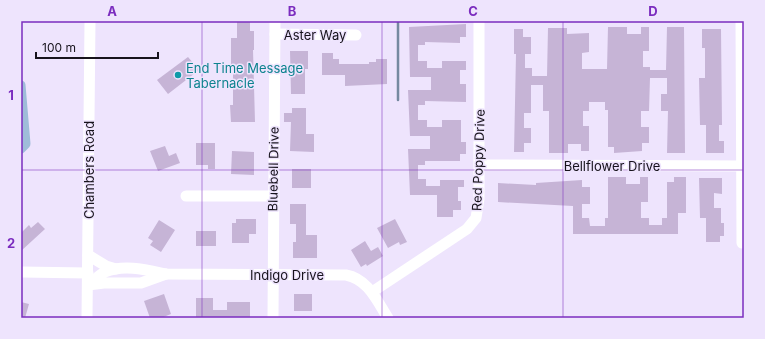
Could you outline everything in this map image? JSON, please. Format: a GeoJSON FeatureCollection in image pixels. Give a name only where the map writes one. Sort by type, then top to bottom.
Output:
{"type":"FeatureCollection","features":[{"type":"Feature","properties":{"kind":"street","name":"Chambers Road"},"geometry":{"type":"LineString","coordinates":[[87,318],[90,21]]}},
{"type":"Feature","properties":{"kind":"street","name":"Bluebell Drive"},"geometry":{"type":"LineString","coordinates":[[273,318],[272,274],[275,21]]}},
{"type":"Feature","properties":{"kind":"street","name":"Red Poppy Drive"},"geometry":{"type":"LineString","coordinates":[[372,292],[467,229],[472,224],[478,210],[480,165],[480,21]]}},
{"type":"Feature","properties":{"kind":"street"},"geometry":{"type":"LineString","coordinates":[[741,21],[743,65],[742,243]]}},
{"type":"Feature","properties":{"kind":"street","name":"Aster Way"},"geometry":{"type":"LineString","coordinates":[[275,34],[356,35]]}},
{"type":"Feature","properties":{"kind":"street","name":"Bellflower Drive"},"geometry":{"type":"LineString","coordinates":[[480,165],[743,166]]}},
{"type":"Feature","properties":{"kind":"street"},"geometry":{"type":"LineString","coordinates":[[186,196],[273,196]]}},
{"type":"Feature","properties":{"kind":"street"},"geometry":{"type":"LineString","coordinates":[[88,255],[106,266],[116,269]]}},
{"type":"Feature","properties":{"kind":"street"},"geometry":{"type":"LineString","coordinates":[[88,286],[105,272],[116,269]]}},
{"type":"Feature","properties":{"kind":"street","name":"Indigo Drive"},"geometry":{"type":"LineString","coordinates":[[116,269],[146,269],[166,274],[346,275],[360,281],[372,292],[388,318]]}},
{"type":"Feature","properties":{"kind":"street"},"geometry":{"type":"LineString","coordinates":[[21,272],[88,273]]}},
{"type":"Feature","properties":{"kind":"street","name":"Indigo Drive"},"geometry":{"type":"LineString","coordinates":[[88,286],[104,283],[141,284],[166,274]]}},
{"type":"Feature","properties":{"kind":"building"},"geometry":{"type":"Polygon","coordinates":[[[237,21],[250,21],[250,31],[254,31],[253,50],[255,122],[231,122],[230,105],[233,105],[233,73],[227,73],[227,64],[231,64],[231,38],[237,38],[237,21]]]}},
{"type":"Feature","properties":{"kind":"building"},"geometry":{"type":"Polygon","coordinates":[[[466,24],[466,37],[460,37],[460,43],[425,42],[425,45],[418,45],[418,61],[427,61],[427,68],[442,68],[442,61],[466,61],[466,70],[460,70],[460,84],[466,84],[466,102],[425,101],[425,105],[418,105],[418,120],[427,120],[427,127],[442,127],[442,120],[461,120],[461,142],[466,142],[466,154],[460,154],[460,161],[425,161],[425,165],[418,165],[418,179],[426,179],[426,186],[440,186],[440,180],[464,180],[464,187],[458,187],[458,201],[461,201],[461,210],[453,210],[453,217],[437,217],[437,195],[410,195],[408,149],[430,149],[430,136],[410,136],[408,90],[431,90],[431,77],[410,77],[409,27],[466,24]]]}},
{"type":"Feature","properties":{"kind":"building"},"geometry":{"type":"Polygon","coordinates":[[[608,27],[627,27],[627,34],[641,34],[641,27],[649,27],[649,51],[643,51],[643,67],[650,67],[650,70],[666,70],[667,27],[684,27],[685,153],[667,153],[668,111],[661,111],[661,94],[667,94],[667,78],[650,78],[649,111],[641,111],[641,127],[649,127],[649,143],[642,143],[642,151],[614,153],[614,147],[608,147],[608,110],[605,110],[605,102],[589,102],[589,111],[583,111],[583,126],[589,126],[589,151],[581,151],[581,144],[568,144],[568,153],[549,153],[549,111],[543,111],[543,85],[531,85],[531,113],[524,113],[524,128],[531,128],[531,143],[524,143],[524,152],[514,152],[516,54],[514,54],[514,29],[523,29],[523,37],[531,37],[531,54],[525,54],[525,68],[532,68],[532,76],[547,76],[548,28],[567,28],[567,34],[589,33],[589,52],[582,53],[582,69],[607,69],[608,27]]]}},
{"type":"Feature","properties":{"kind":"building"},"geometry":{"type":"Polygon","coordinates":[[[702,29],[721,29],[722,125],[719,125],[719,141],[724,141],[724,153],[706,153],[706,125],[700,125],[699,78],[705,78],[705,48],[702,48],[702,29]]]}},
{"type":"Feature","properties":{"kind":"building"},"geometry":{"type":"Polygon","coordinates":[[[290,51],[308,51],[308,69],[305,69],[305,94],[291,94],[290,51]]]}},
{"type":"Feature","properties":{"kind":"building"},"geometry":{"type":"Polygon","coordinates":[[[322,53],[333,53],[333,59],[339,59],[339,64],[369,64],[369,62],[376,62],[376,59],[387,59],[387,84],[345,86],[345,75],[322,75],[322,53]]]}},
{"type":"Feature","properties":{"kind":"building","name":"End Time Message Tabernacle"},"geometry":{"type":"Polygon","coordinates":[[[188,57],[199,70],[168,94],[157,80],[188,57]]]}},
{"type":"Feature","properties":{"kind":"building"},"geometry":{"type":"Polygon","coordinates":[[[292,108],[306,108],[306,134],[314,134],[314,152],[290,151],[291,122],[284,122],[284,113],[292,113],[292,108]]]}},
{"type":"Feature","properties":{"kind":"building"},"geometry":{"type":"Polygon","coordinates":[[[196,143],[215,143],[215,169],[208,169],[208,165],[196,165],[196,143]]]}},
{"type":"Feature","properties":{"kind":"building"},"geometry":{"type":"Polygon","coordinates":[[[165,146],[169,156],[176,153],[180,163],[158,171],[150,151],[165,146]]]}},
{"type":"Feature","properties":{"kind":"building"},"geometry":{"type":"Polygon","coordinates":[[[232,151],[254,152],[254,175],[231,174],[232,151]]]}},
{"type":"Feature","properties":{"kind":"building"},"geometry":{"type":"Polygon","coordinates":[[[292,169],[311,169],[311,188],[292,188],[292,169]]]}},
{"type":"Feature","properties":{"kind":"building"},"geometry":{"type":"Polygon","coordinates":[[[608,177],[626,177],[626,184],[640,184],[640,177],[648,177],[648,202],[641,202],[641,218],[649,218],[649,225],[662,225],[662,218],[667,218],[667,182],[674,182],[674,177],[686,177],[686,213],[678,213],[678,234],[573,234],[573,206],[498,202],[498,183],[536,185],[536,183],[582,180],[582,187],[590,187],[590,204],[582,204],[582,218],[589,218],[590,226],[605,226],[605,218],[608,218],[608,177]]]}},
{"type":"Feature","properties":{"kind":"building"},"geometry":{"type":"Polygon","coordinates":[[[699,178],[722,178],[722,194],[714,193],[714,208],[721,208],[721,223],[724,223],[724,236],[720,236],[720,242],[706,242],[706,218],[700,218],[699,178]]]}},
{"type":"Feature","properties":{"kind":"building"},"geometry":{"type":"Polygon","coordinates":[[[290,204],[306,204],[306,235],[317,235],[317,258],[293,258],[293,242],[296,242],[296,224],[290,224],[290,204]]]}},
{"type":"Feature","properties":{"kind":"building"},"geometry":{"type":"Polygon","coordinates":[[[236,219],[256,219],[256,234],[249,234],[249,243],[232,243],[232,223],[236,223],[236,219]]]}},
{"type":"Feature","properties":{"kind":"building"},"geometry":{"type":"Polygon","coordinates":[[[395,219],[407,242],[400,245],[399,242],[388,248],[377,228],[395,219]]]}},
{"type":"Feature","properties":{"kind":"building"},"geometry":{"type":"Polygon","coordinates":[[[159,220],[175,230],[161,252],[150,245],[153,241],[148,238],[159,220]]]}},
{"type":"Feature","properties":{"kind":"building"},"geometry":{"type":"Polygon","coordinates":[[[38,222],[45,229],[21,251],[21,233],[29,225],[31,228],[38,222]]]}},
{"type":"Feature","properties":{"kind":"building"},"geometry":{"type":"Polygon","coordinates":[[[196,231],[216,231],[216,246],[196,246],[196,231]]]}},
{"type":"Feature","properties":{"kind":"building"},"geometry":{"type":"Polygon","coordinates":[[[365,241],[371,251],[378,247],[383,256],[367,266],[366,264],[361,267],[351,250],[365,241]]]}},
{"type":"Feature","properties":{"kind":"building"},"geometry":{"type":"Polygon","coordinates":[[[164,294],[171,314],[161,318],[150,318],[144,301],[164,294]]]}},
{"type":"Feature","properties":{"kind":"building"},"geometry":{"type":"Polygon","coordinates":[[[294,294],[312,294],[312,311],[294,311],[294,294]]]}},
{"type":"Feature","properties":{"kind":"building"},"geometry":{"type":"Polygon","coordinates":[[[196,298],[213,298],[213,310],[227,310],[227,302],[250,302],[250,318],[196,318],[196,298]]]}},
{"type":"Feature","properties":{"kind":"building"},"geometry":{"type":"Polygon","coordinates":[[[21,302],[29,304],[25,318],[21,318],[21,302]]]}},
{"type":"Feature","properties":{"kind":"waterway"},"geometry":{"type":"LineString","coordinates":[[398,21],[398,100]]}},
{"type":"Feature","properties":{"kind":"waterway"},"geometry":{"type":"LineString","coordinates":[[21,85],[26,144],[21,149]]}},
{"type":"Feature","properties":{"kind":"place","name":"End Time Message Tabernacle"},"geometry":{"type":"Point","coordinates":[178,75]}}]}
